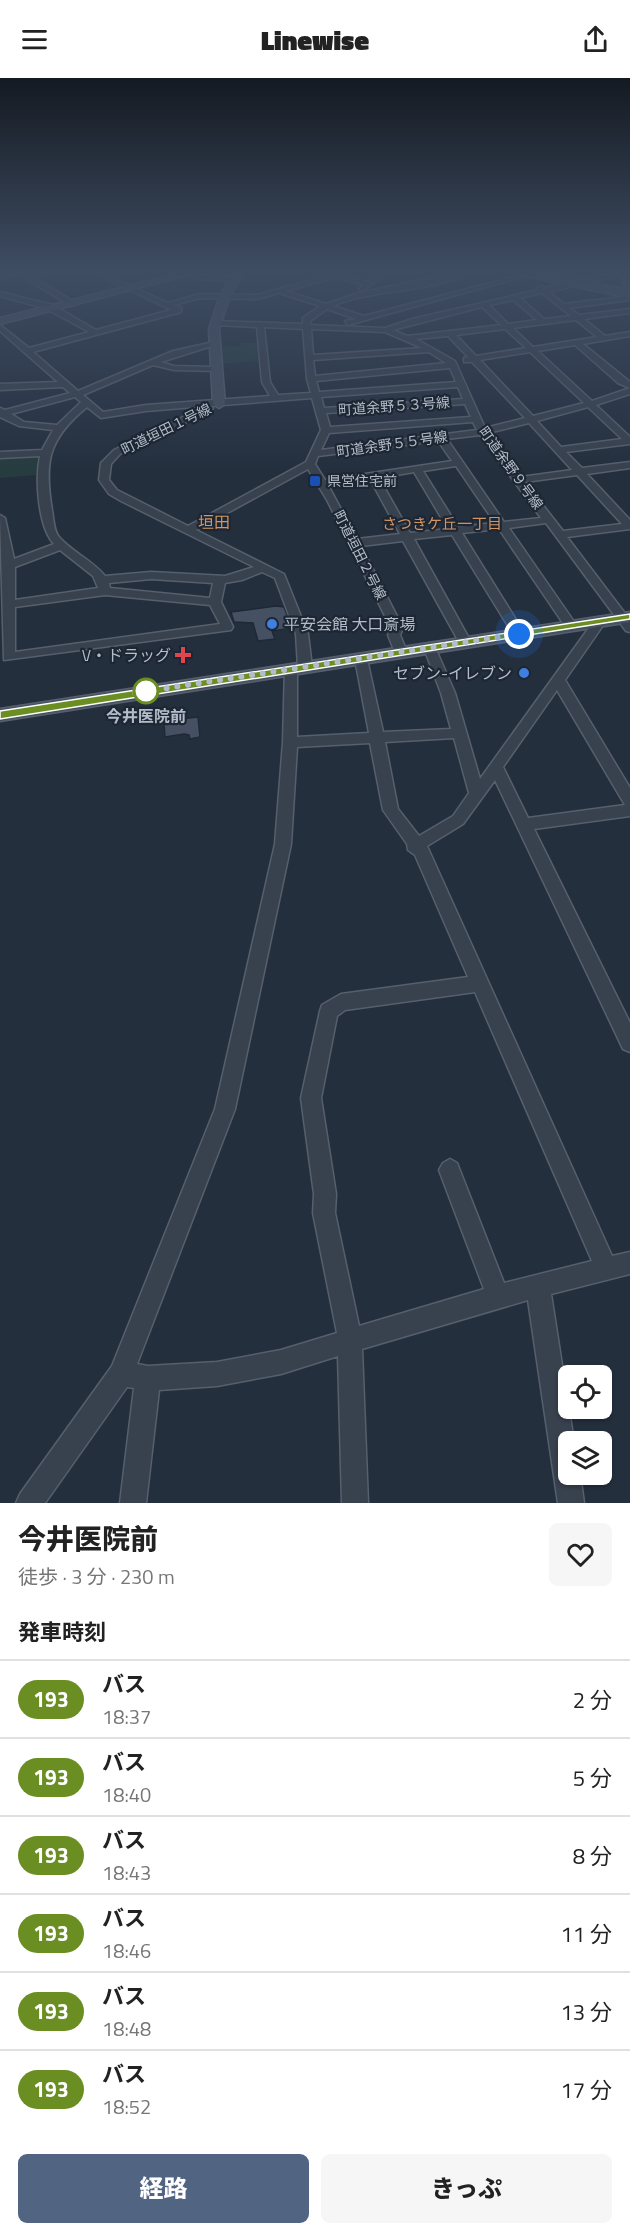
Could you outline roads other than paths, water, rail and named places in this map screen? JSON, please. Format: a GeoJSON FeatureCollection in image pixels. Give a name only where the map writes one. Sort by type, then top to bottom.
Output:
{"type":"FeatureCollection","features":[{"type":"Feature","properties":{"kind":"main road"},"geometry":{"type":"LineString","coordinates":[[215,338],[219,404]]}},
{"type":"Feature","properties":{"kind":"main road"},"geometry":{"type":"LineString","coordinates":[[0,715],[600,621],[628,621]]}},
{"type":"Feature","properties":{"kind":"street"},"geometry":{"type":"LineString","coordinates":[[12,338],[101,415],[146,408],[460,384]]}},
{"type":"Feature","properties":{"kind":"street"},"geometry":{"type":"LineString","coordinates":[[28,351],[75,338]]}},
{"type":"Feature","properties":{"kind":"street"},"geometry":{"type":"LineString","coordinates":[[262,338],[267,382],[275,398]]}},
{"type":"Feature","properties":{"kind":"street"},"geometry":{"type":"LineString","coordinates":[[189,530],[312,459],[326,429],[311,379],[307,338]]}},
{"type":"Feature","properties":{"kind":"street"},"geometry":{"type":"LineString","coordinates":[[369,338],[400,338]]}},
{"type":"Feature","properties":{"kind":"street"},"geometry":{"type":"LineString","coordinates":[[408,338],[452,364]]}},
{"type":"Feature","properties":{"kind":"street"},"geometry":{"type":"LineString","coordinates":[[455,338],[630,526]]}},
{"type":"Feature","properties":{"kind":"street"},"geometry":{"type":"LineString","coordinates":[[520,338],[628,443]]}},
{"type":"Feature","properties":{"kind":"street"},"geometry":{"type":"LineString","coordinates":[[311,379],[452,364],[600,338]]}},
{"type":"Feature","properties":{"kind":"street"},"geometry":{"type":"LineString","coordinates":[[577,343],[621,381],[630,385]]}},
{"type":"Feature","properties":{"kind":"street"},"geometry":{"type":"LineString","coordinates":[[1,413],[76,393],[176,353],[214,344]]}},
{"type":"Feature","properties":{"kind":"street"},"geometry":{"type":"LineString","coordinates":[[309,358],[428,350]]}},
{"type":"Feature","properties":{"kind":"street"},"geometry":{"type":"LineString","coordinates":[[153,363],[174,368],[215,369]]}},
{"type":"Feature","properties":{"kind":"street","name":"町道余野９号線"},"geometry":{"type":"LineString","coordinates":[[452,364],[482,432],[628,621]]}},
{"type":"Feature","properties":{"kind":"street"},"geometry":{"type":"LineString","coordinates":[[0,387],[64,384]]}},
{"type":"Feature","properties":{"kind":"street","name":"町道余野５５号線"},"geometry":{"type":"LineString","coordinates":[[312,459],[482,432],[590,404],[630,391]]}},
{"type":"Feature","properties":{"kind":"street","name":"町道余野５３号線"},"geometry":{"type":"LineString","coordinates":[[320,411],[468,401]]}},
{"type":"Feature","properties":{"kind":"street"},"geometry":{"type":"LineString","coordinates":[[86,403],[59,428],[44,453],[44,492],[51,533],[103,586],[216,602]]}},
{"type":"Feature","properties":{"kind":"street","name":"町道垣田１号線"},"geometry":{"type":"LineString","coordinates":[[29,1503],[121,1374],[225,1109],[283,844],[290,741],[302,634],[283,581],[277,574],[113,492],[104,480],[104,469],[111,458],[125,447],[219,404]]}},
{"type":"Feature","properties":{"kind":"street"},"geometry":{"type":"LineString","coordinates":[[1,413],[22,424],[59,428]]}},
{"type":"Feature","properties":{"kind":"street"},"geometry":{"type":"LineString","coordinates":[[326,429],[476,419]]}},
{"type":"Feature","properties":{"kind":"street"},"geometry":{"type":"LineString","coordinates":[[441,438],[571,626]]}},
{"type":"Feature","properties":{"kind":"street"},"geometry":{"type":"LineString","coordinates":[[559,450],[628,443]]}},
{"type":"Feature","properties":{"kind":"street"},"geometry":{"type":"LineString","coordinates":[[0,455],[44,453]]}},
{"type":"Feature","properties":{"kind":"street","name":"町道垣田２号線"},"geometry":{"type":"LineString","coordinates":[[312,459],[322,483],[397,628],[394,635],[401,652]]}},
{"type":"Feature","properties":{"kind":"street"},"geometry":{"type":"LineString","coordinates":[[322,483],[458,463]]}},
{"type":"Feature","properties":{"kind":"street"},"geometry":{"type":"LineString","coordinates":[[518,480],[630,465]]}},
{"type":"Feature","properties":{"kind":"street"},"geometry":{"type":"LineString","coordinates":[[417,469],[519,634]]}},
{"type":"Feature","properties":{"kind":"street"},"geometry":{"type":"LineString","coordinates":[[373,476],[465,642]]}},
{"type":"Feature","properties":{"kind":"street"},"geometry":{"type":"LineString","coordinates":[[0,519],[9,657],[227,627],[216,602],[220,579]]}},
{"type":"Feature","properties":{"kind":"street"},"geometry":{"type":"LineString","coordinates":[[355,543],[548,520]]}},
{"type":"Feature","properties":{"kind":"street"},"geometry":{"type":"LineString","coordinates":[[560,535],[630,526]]}},
{"type":"Feature","properties":{"kind":"street"},"geometry":{"type":"LineString","coordinates":[[4,565],[63,545]]}},
{"type":"Feature","properties":{"kind":"street"},"geometry":{"type":"LineString","coordinates":[[7,604],[144,576],[198,581],[247,577],[263,567]]}},
{"type":"Feature","properties":{"kind":"street"},"geometry":{"type":"LineString","coordinates":[[414,846],[458,820],[600,621]]}},
{"type":"Feature","properties":{"kind":"street"},"geometry":{"type":"LineString","coordinates":[[430,648],[476,792]]}},
{"type":"Feature","properties":{"kind":"street"},"geometry":{"type":"LineString","coordinates":[[361,658],[391,810],[414,846],[422,852],[607,1269]]}},
{"type":"Feature","properties":{"kind":"street"},"geometry":{"type":"LineString","coordinates":[[558,680],[630,801]]}},
{"type":"Feature","properties":{"kind":"street"},"geometry":{"type":"LineString","coordinates":[[290,741],[459,733]]}},
{"type":"Feature","properties":{"kind":"street"},"geometry":{"type":"LineString","coordinates":[[496,767],[630,1043]]}},
{"type":"Feature","properties":{"kind":"street"},"geometry":{"type":"LineString","coordinates":[[524,824],[630,810]]}},
{"type":"Feature","properties":{"kind":"street"},"geometry":{"type":"LineString","coordinates":[[355,1503],[351,1341],[324,1213],[325,1194],[311,1098],[329,1011],[341,1002],[480,983]]}},
{"type":"Feature","properties":{"kind":"street"},"geometry":{"type":"LineString","coordinates":[[450,1170],[498,1296]]}},
{"type":"Feature","properties":{"kind":"street"},"geometry":{"type":"LineString","coordinates":[[121,1374],[148,1378],[217,1374],[270,1364],[498,1296],[538,1288],[630,1263]]}},
{"type":"Feature","properties":{"kind":"street"},"geometry":{"type":"LineString","coordinates":[[538,1288],[571,1503]]}},
{"type":"Feature","properties":{"kind":"street"},"geometry":{"type":"LineString","coordinates":[[133,1503],[148,1378]]}},
{"type":"Feature","properties":{"kind":"place","name":"県営住宅前"},"geometry":{"type":"Point","coordinates":[315,481]}},
{"type":"Feature","properties":{"kind":"place","name":"平安会館 大口斎場"},"geometry":{"type":"Point","coordinates":[272,624]}},
{"type":"Feature","properties":{"kind":"place","name":"V・ドラッグ"},"geometry":{"type":"Point","coordinates":[183,655]}},
{"type":"Feature","properties":{"kind":"place","name":"セブン-イレブン"},"geometry":{"type":"Point","coordinates":[524,673]}},
{"type":"Feature","properties":{"kind":"place","name":"今井医院前"},"geometry":{"type":"Point","coordinates":[146,691]}},
{"type":"Feature","properties":{"kind":"district","name":"垣田"},"geometry":{"type":"Point","coordinates":[214,522]}},
{"type":"Feature","properties":{"kind":"district","name":"さつきケ丘一丁目"},"geometry":{"type":"Point","coordinates":[442,524]}}]}
